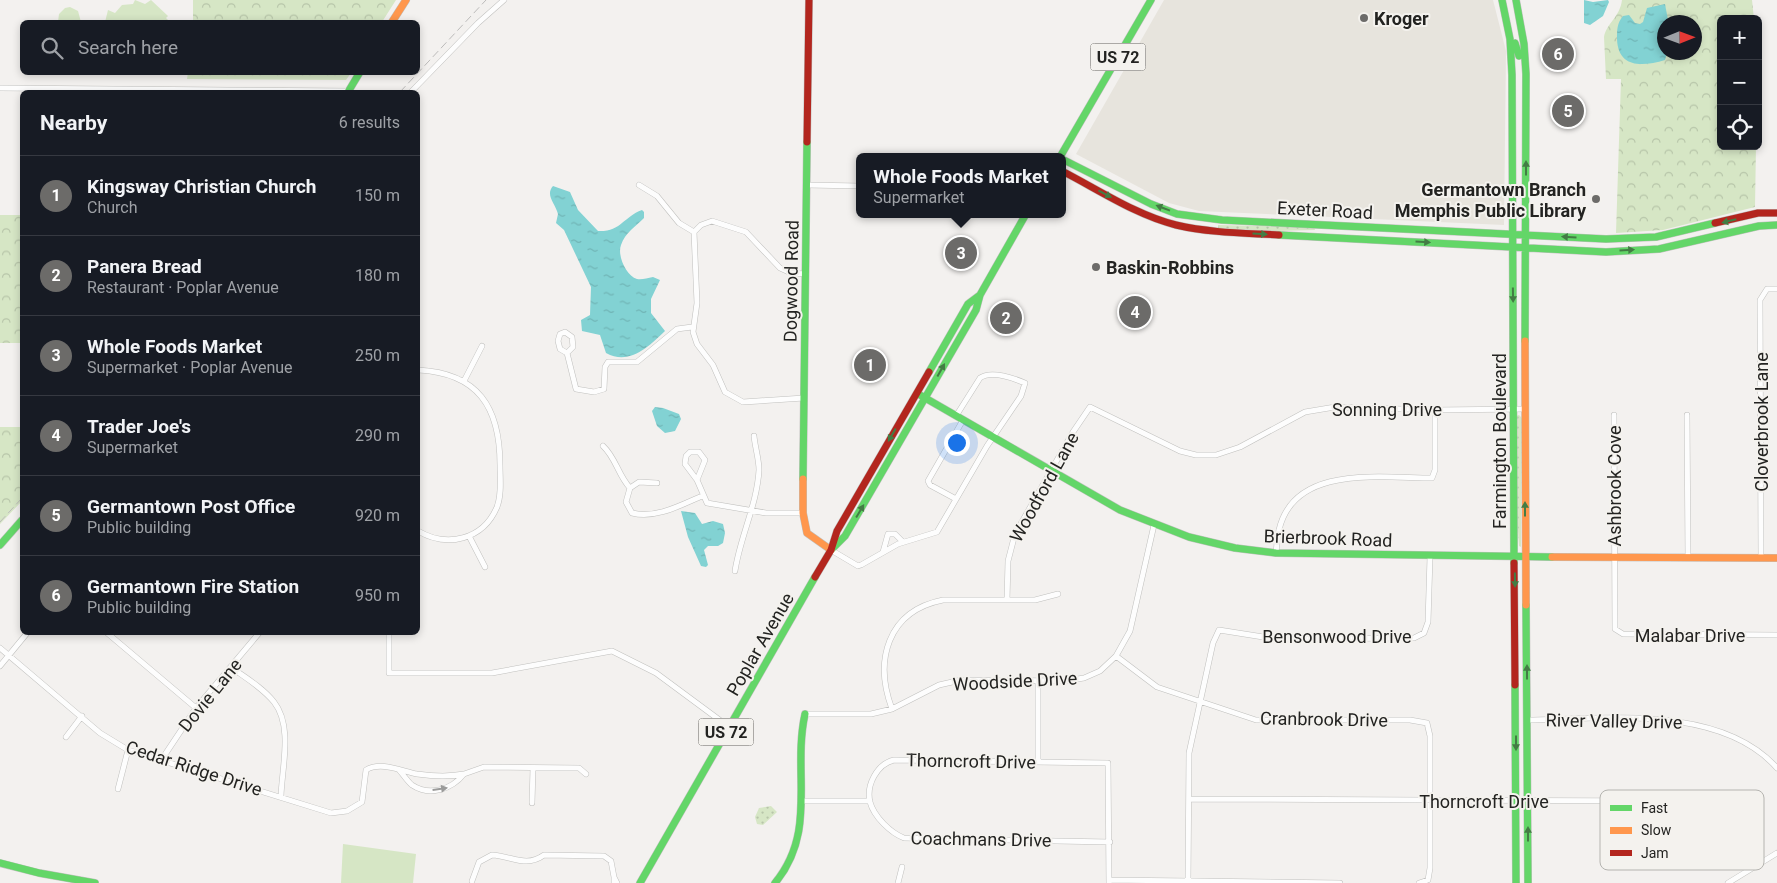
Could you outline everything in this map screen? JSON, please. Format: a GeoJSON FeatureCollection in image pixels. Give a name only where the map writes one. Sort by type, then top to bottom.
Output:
{"type":"FeatureCollection","features":[{"type":"Feature","properties":{"kind":"street"},"geometry":{"type":"LineString","coordinates":[[393,20],[406,0]]}},
{"type":"Feature","properties":{"kind":"street"},"geometry":{"type":"LineString","coordinates":[[413,90],[478,23],[504,0]]}},
{"type":"Feature","properties":{"kind":"street","name":"Dogwood Road"},"geometry":{"type":"LineString","coordinates":[[809,0],[803,512],[807,533],[831,550]]}},
{"type":"Feature","properties":{"kind":"street","name":"US 72"},"geometry":{"type":"LineString","coordinates":[[1064,153],[1151,0]]}},
{"type":"Feature","properties":{"kind":"street","name":"Farmington Boulevard"},"geometry":{"type":"LineString","coordinates":[[1502,0],[1526,82],[1525,409],[1528,883]]}},
{"type":"Feature","properties":{"kind":"street","name":"Farmington Boulevard"},"geometry":{"type":"LineString","coordinates":[[1516,0],[1519,56],[1512,116],[1516,883]]}},
{"type":"Feature","properties":{"kind":"street"},"geometry":{"type":"LineString","coordinates":[[349,90],[358,75]]}},
{"type":"Feature","properties":{"kind":"street"},"geometry":{"type":"LineString","coordinates":[[1512,116],[1518,87],[1526,82]]}},
{"type":"Feature","properties":{"kind":"street"},"geometry":{"type":"LineString","coordinates":[[0,88],[174,90]]}},
{"type":"Feature","properties":{"kind":"street"},"geometry":{"type":"LineString","coordinates":[[1513,135],[1526,135]]}},
{"type":"Feature","properties":{"kind":"street","name":"Exeter Road"},"geometry":{"type":"LineString","coordinates":[[1066,161],[1151,204],[1177,214],[1230,220],[1606,239],[1656,237],[1758,213],[1777,213]]}},
{"type":"Feature","properties":{"kind":"street","name":"Exeter Road"},"geometry":{"type":"LineString","coordinates":[[1066,173],[1146,215],[1176,225],[1210,231],[1606,252],[1659,249],[1759,226],[1777,225]]}},
{"type":"Feature","properties":{"kind":"street"},"geometry":{"type":"LineString","coordinates":[[639,185],[657,196],[679,223],[694,232]]}},
{"type":"Feature","properties":{"kind":"street"},"geometry":{"type":"LineString","coordinates":[[808,185],[856,186]]}},
{"type":"Feature","properties":{"kind":"street","name":"Poplar Avenue"},"geometry":{"type":"LineString","coordinates":[[831,550],[845,536],[926,399],[976,310],[980,295],[1024,218]]}},
{"type":"Feature","properties":{"kind":"street"},"geometry":{"type":"LineString","coordinates":[[804,398],[742,402],[725,392],[713,365],[697,344],[692,327],[698,303],[694,232],[701,225],[712,222],[746,232],[780,268],[790,273],[806,274]]}},
{"type":"Feature","properties":{"kind":"street","name":"Cloverbrook Lane"},"geometry":{"type":"LineString","coordinates":[[1761,558],[1760,300],[1767,288],[1777,289]]}},
{"type":"Feature","properties":{"kind":"street","name":"Poplar Avenue"},"geometry":{"type":"LineString","coordinates":[[640,883],[831,550],[837,531],[968,304],[980,295]]}},
{"type":"Feature","properties":{"kind":"street"},"geometry":{"type":"LineString","coordinates":[[567,353],[576,389],[594,392],[604,388],[608,362],[637,362],[677,329],[692,327]]}},
{"type":"Feature","properties":{"kind":"street"},"geometry":{"type":"LineString","coordinates":[[464,381],[482,346]]}},
{"type":"Feature","properties":{"kind":"street"},"geometry":{"type":"LineString","coordinates":[[420,370],[434,371],[464,381],[482,396],[494,417],[500,439],[500,489],[497,507],[484,525],[469,536],[449,541],[428,537],[420,532]]}},
{"type":"Feature","properties":{"kind":"street"},"geometry":{"type":"LineString","coordinates":[[831,550],[858,566],[903,542],[937,532],[993,437],[1021,396],[1025,383],[991,374],[980,378],[928,481],[930,485],[956,499]]}},
{"type":"Feature","properties":{"kind":"street","name":"Brierbrook Road"},"geometry":{"type":"LineString","coordinates":[[917,393],[1114,507],[1154,525],[1218,545],[1276,553],[1430,557],[1777,558]]}},
{"type":"Feature","properties":{"kind":"street","name":"Sonning Drive"},"geometry":{"type":"LineString","coordinates":[[1090,407],[1180,451],[1196,455],[1216,455],[1240,447],[1305,412],[1335,407],[1435,410],[1525,409]]}},
{"type":"Feature","properties":{"kind":"street","name":"Woodford Lane"},"geometry":{"type":"LineString","coordinates":[[1007,600],[1007,568],[1012,542],[1051,471],[1090,407]]}},
{"type":"Feature","properties":{"kind":"street"},"geometry":{"type":"LineString","coordinates":[[1276,553],[1279,528],[1286,511],[1299,497],[1318,484],[1337,478],[1432,478],[1435,470],[1435,410]]}},
{"type":"Feature","properties":{"kind":"street","name":"Ashbrook Cove"},"geometry":{"type":"LineString","coordinates":[[1613,558],[1614,415]]}},
{"type":"Feature","properties":{"kind":"street"},"geometry":{"type":"LineString","coordinates":[[1687,415],[1688,558]]}},
{"type":"Feature","properties":{"kind":"street"},"geometry":{"type":"LineString","coordinates":[[735,571],[738,550],[751,510],[759,469],[754,436]]}},
{"type":"Feature","properties":{"kind":"street"},"geometry":{"type":"LineString","coordinates":[[603,446],[612,454],[621,478],[630,488]]}},
{"type":"Feature","properties":{"kind":"street"},"geometry":{"type":"LineString","coordinates":[[697,480],[705,460],[699,452],[690,452],[686,456],[685,464],[697,480],[702,496],[710,504],[766,513],[803,512]]}},
{"type":"Feature","properties":{"kind":"street"},"geometry":{"type":"LineString","coordinates":[[657,483],[639,482],[630,488],[626,502],[628,509],[632,513],[641,516],[660,513],[702,496]]}},
{"type":"Feature","properties":{"kind":"street"},"geometry":{"type":"LineString","coordinates":[[0,545],[20,522]]}},
{"type":"Feature","properties":{"kind":"street","name":"Woodside Drive"},"geometry":{"type":"LineString","coordinates":[[805,714],[871,714],[892,709],[939,685],[961,680],[1065,681],[1084,678],[1100,671],[1116,656],[1126,642],[1154,525]]}},
{"type":"Feature","properties":{"kind":"street"},"geometry":{"type":"LineString","coordinates":[[883,552],[888,534],[894,534],[903,542]]}},
{"type":"Feature","properties":{"kind":"street"},"geometry":{"type":"LineString","coordinates":[[469,536],[485,566]]}},
{"type":"Feature","properties":{"kind":"street","name":"Bensonwood Drive"},"geometry":{"type":"LineString","coordinates":[[1201,702],[1213,643],[1219,630],[1276,638],[1414,638],[1424,633],[1428,622],[1430,557]]}},
{"type":"Feature","properties":{"kind":"street","name":"Malabar Drive"},"geometry":{"type":"LineString","coordinates":[[1613,558],[1615,629],[1623,634],[1777,635]]}},
{"type":"Feature","properties":{"kind":"street"},"geometry":{"type":"LineString","coordinates":[[892,709],[886,690],[884,661],[890,638],[910,612],[936,602],[1036,600],[1058,594]]}},
{"type":"Feature","properties":{"kind":"street"},"geometry":{"type":"LineString","coordinates":[[0,666],[26,635]]}},
{"type":"Feature","properties":{"kind":"street"},"geometry":{"type":"LineString","coordinates":[[110,635],[196,708]]}},
{"type":"Feature","properties":{"kind":"street","name":"Dovie Lane"},"geometry":{"type":"LineString","coordinates":[[162,759],[196,708],[232,668],[258,635]]}},
{"type":"Feature","properties":{"kind":"street"},"geometry":{"type":"LineString","coordinates":[[389,635],[389,673],[492,674],[612,651],[656,673],[729,728]]}},
{"type":"Feature","properties":{"kind":"street","name":"Cedar Ridge Drive"},"geometry":{"type":"LineString","coordinates":[[0,648],[100,733],[128,750],[280,796],[317,810],[347,812],[355,808],[362,802],[366,770],[371,767],[387,767],[399,770]]}},
{"type":"Feature","properties":{"kind":"street","name":"Cranbrook Drive"},"geometry":{"type":"LineString","coordinates":[[1116,656],[1157,686],[1256,720],[1410,720],[1427,723],[1430,736],[1430,800]]}},
{"type":"Feature","properties":{"kind":"street"},"geometry":{"type":"LineString","coordinates":[[232,668],[258,687],[274,702],[283,721],[284,736],[280,796]]}},
{"type":"Feature","properties":{"kind":"street"},"geometry":{"type":"LineString","coordinates":[[1038,681],[1038,761]]}},
{"type":"Feature","properties":{"kind":"street"},"geometry":{"type":"LineString","coordinates":[[1188,882],[1189,753],[1201,702]]}},
{"type":"Feature","properties":{"kind":"street"},"geometry":{"type":"LineString","coordinates":[[775,883],[790,865],[797,847],[800,828],[802,728],[805,714]]}},
{"type":"Feature","properties":{"kind":"street"},"geometry":{"type":"LineString","coordinates":[[66,737],[82,716]]}},
{"type":"Feature","properties":{"kind":"street","name":"River Valley Drive"},"geometry":{"type":"LineString","coordinates":[[1527,720],[1660,719],[1696,723],[1717,729],[1752,748],[1769,759],[1777,768]]}},
{"type":"Feature","properties":{"kind":"street"},"geometry":{"type":"LineString","coordinates":[[1516,720],[1527,720]]}},
{"type":"Feature","properties":{"kind":"street"},"geometry":{"type":"LineString","coordinates":[[118,789],[128,750]]}},
{"type":"Feature","properties":{"kind":"street","name":"Thorncroft Drive"},"geometry":{"type":"LineString","coordinates":[[870,801],[876,772],[888,761],[1108,763],[1110,842]]}},
{"type":"Feature","properties":{"kind":"street"},"geometry":{"type":"LineString","coordinates":[[399,770],[427,775],[464,774],[484,767],[579,768],[586,774]]}},
{"type":"Feature","properties":{"kind":"street"},"geometry":{"type":"LineString","coordinates":[[532,768],[532,803]]}},
{"type":"Feature","properties":{"kind":"street"},"geometry":{"type":"LineString","coordinates":[[399,770],[411,784],[435,790],[447,788],[457,783],[464,774]]}},
{"type":"Feature","properties":{"kind":"street","name":"Thorncroft Drive"},"geometry":{"type":"LineString","coordinates":[[1189,799],[1600,801]]}},
{"type":"Feature","properties":{"kind":"street"},"geometry":{"type":"LineString","coordinates":[[1419,883],[1428,880],[1430,800]]}},
{"type":"Feature","properties":{"kind":"street"},"geometry":{"type":"LineString","coordinates":[[801,801],[870,801]]}},
{"type":"Feature","properties":{"kind":"street","name":"Coachmans Drive"},"geometry":{"type":"LineString","coordinates":[[870,801],[883,822],[899,836],[910,840],[1110,842]]}},
{"type":"Feature","properties":{"kind":"street"},"geometry":{"type":"LineString","coordinates":[[1110,842],[1109,881],[1340,883]]}},
{"type":"Feature","properties":{"kind":"street"},"geometry":{"type":"LineString","coordinates":[[1764,860],[1777,853]]}},
{"type":"Feature","properties":{"kind":"street"},"geometry":{"type":"LineString","coordinates":[[472,881],[479,862],[492,855],[525,862],[535,861],[544,855],[604,856],[611,861],[615,881]]}},
{"type":"Feature","properties":{"kind":"street"},"geometry":{"type":"LineString","coordinates":[[0,863],[39,873],[96,883]]}},
{"type":"Feature","properties":{"kind":"street"},"geometry":{"type":"LineString","coordinates":[[898,883],[902,868]]}},
{"type":"Feature","properties":{"kind":"street"},"geometry":{"type":"LineString","coordinates":[[1728,883],[1747,870]]}},
{"type":"Feature","properties":{"kind":"shaded area"},"geometry":{"type":"Polygon","coordinates":[[[1164,0],[1493,0],[1506,51],[1504,225],[1199,211],[1169,203],[1076,154],[1164,0]]]}},
{"type":"Feature","properties":{"kind":"green space"},"geometry":{"type":"Polygon","coordinates":[[[135,0],[145,4],[151,0],[168,16],[166,18],[168,20],[106,20],[108,10],[115,13],[122,5],[133,4],[135,0]]]}},
{"type":"Feature","properties":{"kind":"green space"},"geometry":{"type":"Polygon","coordinates":[[[193,0],[396,0],[383,20],[193,20],[193,0]]]}},
{"type":"Feature","properties":{"kind":"green space"},"geometry":{"type":"Polygon","coordinates":[[[1622,0],[1752,0],[1754,15],[1717,15],[1717,150],[1756,150],[1755,207],[1663,230],[1616,233],[1621,79],[1606,79],[1604,37],[1607,28],[1619,11],[1622,0]]]}},
{"type":"Feature","properties":{"kind":"green space"},"geometry":{"type":"Polygon","coordinates":[[[70,7],[78,11],[80,20],[58,20],[59,14],[65,8],[70,7]]]}},
{"type":"Feature","properties":{"kind":"green space"},"geometry":{"type":"Polygon","coordinates":[[[188,75],[350,75],[346,80],[187,79],[188,75]]]}},
{"type":"Feature","properties":{"kind":"green space"},"geometry":{"type":"Polygon","coordinates":[[[0,215],[20,215],[20,343],[0,343],[0,215]]]}},
{"type":"Feature","properties":{"kind":"green space"},"geometry":{"type":"Polygon","coordinates":[[[1218,225],[1314,227],[1315,230],[1276,231],[1218,228],[1218,225]]]}},
{"type":"Feature","properties":{"kind":"green space"},"geometry":{"type":"Polygon","coordinates":[[[1519,415],[1522,418],[1521,547],[1519,546],[1516,502],[1516,416],[1519,415]]]}},
{"type":"Feature","properties":{"kind":"green space"},"geometry":{"type":"Polygon","coordinates":[[[0,427],[20,427],[20,503],[0,524],[0,427]]]}},
{"type":"Feature","properties":{"kind":"green space"},"geometry":{"type":"Polygon","coordinates":[[[771,806],[777,812],[763,825],[757,824],[755,817],[759,808],[771,806]]]}},
{"type":"Feature","properties":{"kind":"green space"},"geometry":{"type":"Polygon","coordinates":[[[343,844],[416,854],[413,883],[341,883],[343,844]]]}},
{"type":"Feature","properties":{"kind":"water"},"geometry":{"type":"Polygon","coordinates":[[[1584,0],[1593,2],[1608,0],[1609,2],[1603,16],[1590,25],[1584,23],[1584,0]]]}},
{"type":"Feature","properties":{"kind":"water"},"geometry":{"type":"Polygon","coordinates":[[[1665,4],[1667,15],[1657,15],[1657,60],[1665,60],[1648,64],[1633,63],[1622,56],[1618,49],[1618,27],[1623,16],[1629,15],[1635,23],[1640,24],[1643,22],[1647,8],[1665,4]]]}},
{"type":"Feature","properties":{"kind":"water"},"geometry":{"type":"Polygon","coordinates":[[[553,186],[570,192],[578,210],[598,231],[606,231],[617,227],[636,213],[642,210],[644,212],[644,218],[628,233],[623,241],[620,254],[623,265],[633,277],[641,279],[653,277],[660,280],[651,299],[651,313],[665,331],[646,348],[631,356],[623,357],[606,353],[600,335],[582,331],[581,320],[590,315],[591,287],[564,230],[556,223],[558,214],[550,196],[553,186]]]}},
{"type":"Feature","properties":{"kind":"water"},"geometry":{"type":"Polygon","coordinates":[[[655,407],[679,414],[681,419],[675,431],[665,433],[657,426],[652,411],[655,407]]]}},
{"type":"Feature","properties":{"kind":"water"},"geometry":{"type":"Polygon","coordinates":[[[681,511],[695,513],[702,524],[713,521],[723,524],[725,533],[723,543],[718,546],[708,546],[704,550],[708,565],[706,567],[701,566],[688,537],[681,511]]]}},
{"type":"Feature","properties":{"kind":"railway"},"geometry":{"type":"LineString","coordinates":[[420,71],[486,0]]}},
{"type":"Feature","properties":{"kind":"railway"},"geometry":{"type":"LineString","coordinates":[[402,90],[416,75]]}},
{"type":"Feature","properties":{"kind":"railway"},"geometry":{"type":"LineString","coordinates":[[0,522],[20,500]]}},
{"type":"Feature","properties":{"kind":"traffic: fast"},"geometry":{"type":"LineString","coordinates":[[1062,153],[1151,0]]}},
{"type":"Feature","properties":{"kind":"traffic: fast"},"geometry":{"type":"LineString","coordinates":[[1502,0],[1510,39],[1512,75],[1514,563]]}},
{"type":"Feature","properties":{"kind":"traffic: fast"},"geometry":{"type":"LineString","coordinates":[[1516,0],[1524,44],[1526,74],[1525,341]]}},
{"type":"Feature","properties":{"kind":"traffic: fast"},"geometry":{"type":"LineString","coordinates":[[1515,43],[1519,56]]}},
{"type":"Feature","properties":{"kind":"traffic: fast"},"geometry":{"type":"LineString","coordinates":[[349,90],[358,75]]}},
{"type":"Feature","properties":{"kind":"traffic: fast"},"geometry":{"type":"LineString","coordinates":[[803,479],[807,142]]}},
{"type":"Feature","properties":{"kind":"traffic: fast"},"geometry":{"type":"LineString","coordinates":[[1066,161],[1151,204],[1177,214],[1222,220],[1606,239],[1656,237],[1715,223]]}},
{"type":"Feature","properties":{"kind":"traffic: fast"},"geometry":{"type":"LineString","coordinates":[[832,549],[845,536],[976,310],[980,295],[1024,218]]}},
{"type":"Feature","properties":{"kind":"traffic: fast"},"geometry":{"type":"LineString","coordinates":[[1279,235],[1606,252],[1659,249],[1759,226],[1777,225]]}},
{"type":"Feature","properties":{"kind":"traffic: fast"},"geometry":{"type":"LineString","coordinates":[[929,372],[968,304],[980,295]]}},
{"type":"Feature","properties":{"kind":"traffic: fast"},"geometry":{"type":"LineString","coordinates":[[920,395],[1120,510],[1189,537],[1235,548],[1276,553],[1552,557]]}},
{"type":"Feature","properties":{"kind":"traffic: fast"},"geometry":{"type":"LineString","coordinates":[[0,545],[20,522]]}},
{"type":"Feature","properties":{"kind":"traffic: fast"},"geometry":{"type":"LineString","coordinates":[[640,883],[815,577]]}},
{"type":"Feature","properties":{"kind":"traffic: fast"},"geometry":{"type":"LineString","coordinates":[[1526,605],[1528,883]]}},
{"type":"Feature","properties":{"kind":"traffic: fast"},"geometry":{"type":"LineString","coordinates":[[1515,685],[1516,883]]}},
{"type":"Feature","properties":{"kind":"traffic: fast"},"geometry":{"type":"LineString","coordinates":[[775,883],[788,863],[796,843],[800,822],[802,736],[805,714]]}},
{"type":"Feature","properties":{"kind":"traffic: fast"},"geometry":{"type":"LineString","coordinates":[[0,863],[39,873],[95,883]]}},
{"type":"Feature","properties":{"kind":"traffic: slow"},"geometry":{"type":"LineString","coordinates":[[393,20],[406,0]]}},
{"type":"Feature","properties":{"kind":"traffic: slow"},"geometry":{"type":"LineString","coordinates":[[1525,341],[1526,605]]}},
{"type":"Feature","properties":{"kind":"traffic: slow"},"geometry":{"type":"LineString","coordinates":[[803,479],[803,513],[807,533],[831,550]]}},
{"type":"Feature","properties":{"kind":"traffic: slow"},"geometry":{"type":"LineString","coordinates":[[1552,557],[1777,558]]}},
{"type":"Feature","properties":{"kind":"traffic: jam"},"geometry":{"type":"LineString","coordinates":[[807,142],[809,0]]}},
{"type":"Feature","properties":{"kind":"traffic: jam"},"geometry":{"type":"LineString","coordinates":[[1066,173],[1132,209],[1161,221],[1189,228],[1279,235]]}},
{"type":"Feature","properties":{"kind":"traffic: jam"},"geometry":{"type":"LineString","coordinates":[[1715,223],[1758,213],[1777,213]]}},
{"type":"Feature","properties":{"kind":"traffic: jam"},"geometry":{"type":"LineString","coordinates":[[815,577],[831,550],[837,531],[929,372]]}},
{"type":"Feature","properties":{"kind":"traffic: jam"},"geometry":{"type":"LineString","coordinates":[[1514,563],[1515,685]]}},
{"type":"Feature","properties":{"kind":"place","name":"Kroger"},"geometry":{"type":"Point","coordinates":[1364,18]}},
{"type":"Feature","properties":{"kind":"place","name":"Germantown Fire Station"},"geometry":{"type":"Point","coordinates":[1558,54]}},
{"type":"Feature","properties":{"kind":"place","name":"Germantown Post Office"},"geometry":{"type":"Point","coordinates":[1568,111]}},
{"type":"Feature","properties":{"kind":"place","name":"Germantown Branch Memphis Public Library"},"geometry":{"type":"Point","coordinates":[1596,199]}},
{"type":"Feature","properties":{"kind":"place","name":"Whole Foods Market"},"geometry":{"type":"Point","coordinates":[961,253]}},
{"type":"Feature","properties":{"kind":"place","name":"Baskin-Robbins"},"geometry":{"type":"Point","coordinates":[1096,267]}},
{"type":"Feature","properties":{"kind":"place","name":"Trader Joe's"},"geometry":{"type":"Point","coordinates":[1135,312]}},
{"type":"Feature","properties":{"kind":"place","name":"Panera Bread"},"geometry":{"type":"Point","coordinates":[1006,318]}},
{"type":"Feature","properties":{"kind":"place","name":"Kingsway Christian Church"},"geometry":{"type":"Point","coordinates":[870,365]}}]}
